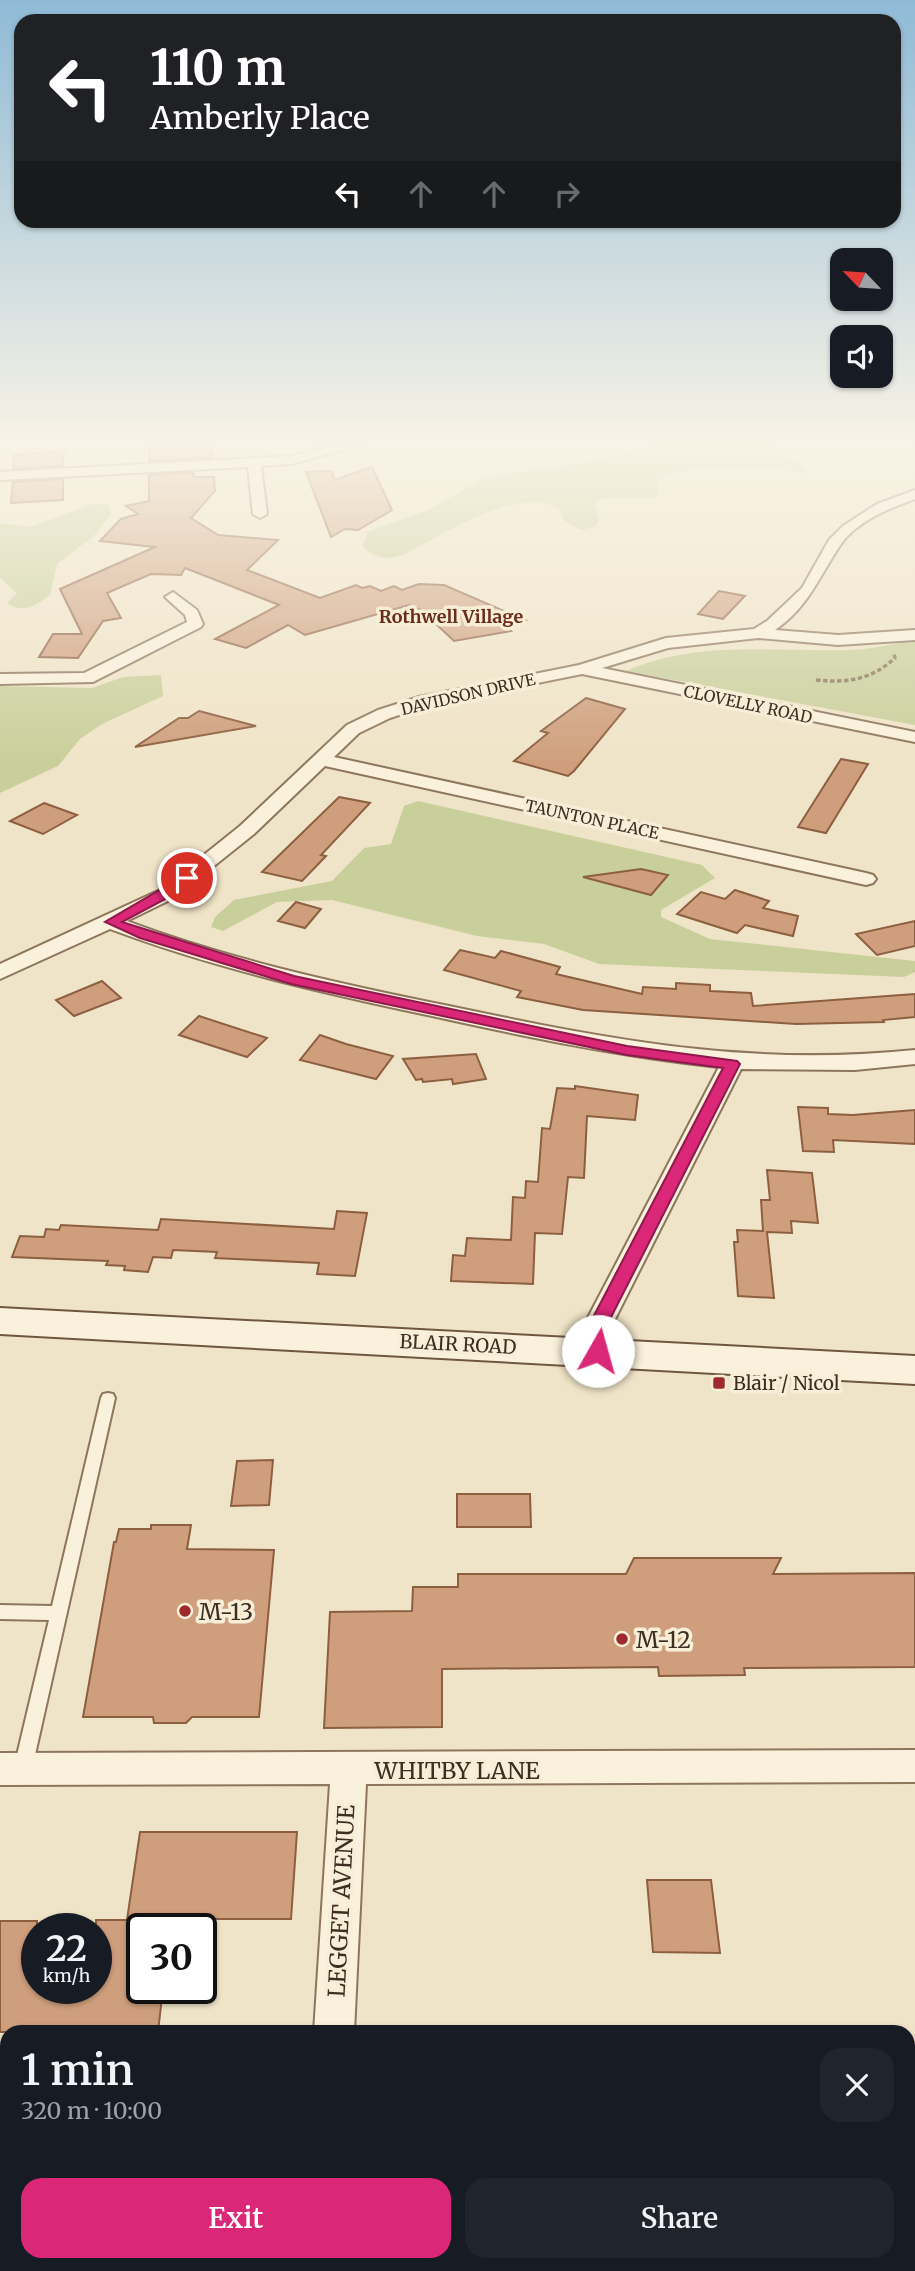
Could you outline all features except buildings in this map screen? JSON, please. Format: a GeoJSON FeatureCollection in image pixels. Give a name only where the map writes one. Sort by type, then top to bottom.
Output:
{"type":"FeatureCollection","features":[{"type":"Feature","properties":{"kind":"street"},"geometry":{"type":"LineString","coordinates":[[758,633],[773,624],[808,590],[830,551]]}},
{"type":"Feature","properties":{"kind":"street"},"geometry":{"type":"LineString","coordinates":[[0,679],[86,678],[195,624],[191,613],[173,597]]}},
{"type":"Feature","properties":{"kind":"street","name":"DAVIDSON DRIVE"},"geometry":{"type":"LineString","coordinates":[[0,972],[167,894],[247,830],[318,759],[353,729],[384,713],[425,701],[582,669],[666,643],[758,633],[838,640],[915,635]]}},
{"type":"Feature","properties":{"kind":"street","name":"CLOVELLY ROAD"},"geometry":{"type":"LineString","coordinates":[[582,669],[915,737]]}},
{"type":"Feature","properties":{"kind":"street","name":"TAUNTON PLACE"},"geometry":{"type":"LineString","coordinates":[[318,759],[866,879]]}},
{"type":"Feature","properties":{"kind":"street"},"geometry":{"type":"LineString","coordinates":[[111,922],[291,980],[627,1051],[732,1064],[874,1063],[915,1057]]}},
{"type":"Feature","properties":{"kind":"street"},"geometry":{"type":"LineString","coordinates":[[598,1351],[596,1329],[732,1064]]}},
{"type":"Feature","properties":{"kind":"street","name":"BLAIR ROAD"},"geometry":{"type":"LineString","coordinates":[[0,1321],[915,1370]]}},
{"type":"Feature","properties":{"kind":"street","name":"WHITBY LANE"},"geometry":{"type":"LineString","coordinates":[[12,1769],[349,1770],[915,1766]]}},
{"type":"Feature","properties":{"kind":"street","name":"LEGGET AVENUE"},"geometry":{"type":"LineString","coordinates":[[334,2025],[349,1770]]}},
{"type":"Feature","properties":{"kind":"lane"},"geometry":{"type":"LineString","coordinates":[[12,1769],[59,1613],[108,1398]]}},
{"type":"Feature","properties":{"kind":"lane"},"geometry":{"type":"LineString","coordinates":[[0,1612],[59,1613]]}},
{"type":"Feature","properties":{"kind":"path"},"geometry":{"type":"LineString","coordinates":[[816,680],[866,681],[882,672],[895,659],[888,637]]}},
{"type":"Feature","properties":{"kind":"green space"},"geometry":{"type":"Polygon","coordinates":[[[0,551],[74,551],[57,564],[50,595],[29,607],[19,608],[7,603],[17,593],[0,578],[0,551]]]}},
{"type":"Feature","properties":{"kind":"green space"},"geometry":{"type":"Polygon","coordinates":[[[368,551],[411,551],[390,558],[368,551]]]}},
{"type":"Feature","properties":{"kind":"green space"},"geometry":{"type":"Polygon","coordinates":[[[915,640],[915,725],[626,671],[653,661],[707,651],[854,650],[915,640]]]}},
{"type":"Feature","properties":{"kind":"green space"},"geometry":{"type":"Polygon","coordinates":[[[161,675],[163,696],[102,724],[80,739],[58,766],[0,793],[0,686],[92,688],[123,677],[161,675]]]}},
{"type":"Feature","properties":{"kind":"green space"},"geometry":{"type":"Polygon","coordinates":[[[418,801],[702,865],[715,878],[661,910],[661,917],[710,939],[915,961],[915,972],[904,977],[599,964],[544,944],[477,936],[332,900],[277,902],[223,931],[211,927],[215,917],[234,900],[332,881],[364,848],[391,844],[404,806],[418,801]]]}},
{"type":"Feature","properties":{"kind":"place","name":"Blair / Nicol"},"geometry":{"type":"Point","coordinates":[719,1383]}},
{"type":"Feature","properties":{"kind":"place","name":"M-13"},"geometry":{"type":"Point","coordinates":[185,1611]}},
{"type":"Feature","properties":{"kind":"place","name":"M-12"},"geometry":{"type":"Point","coordinates":[622,1639]}},
{"type":"Feature","properties":{"kind":"district","name":"Rothwell Village"},"geometry":{"type":"Point","coordinates":[451,616]}},
{"type":"Feature","properties":{"kind":"route"},"geometry":{"type":"LineString","coordinates":[[187,878],[167,894],[111,922],[291,980],[627,1051],[732,1064],[596,1329],[598,1351]]}}]}
